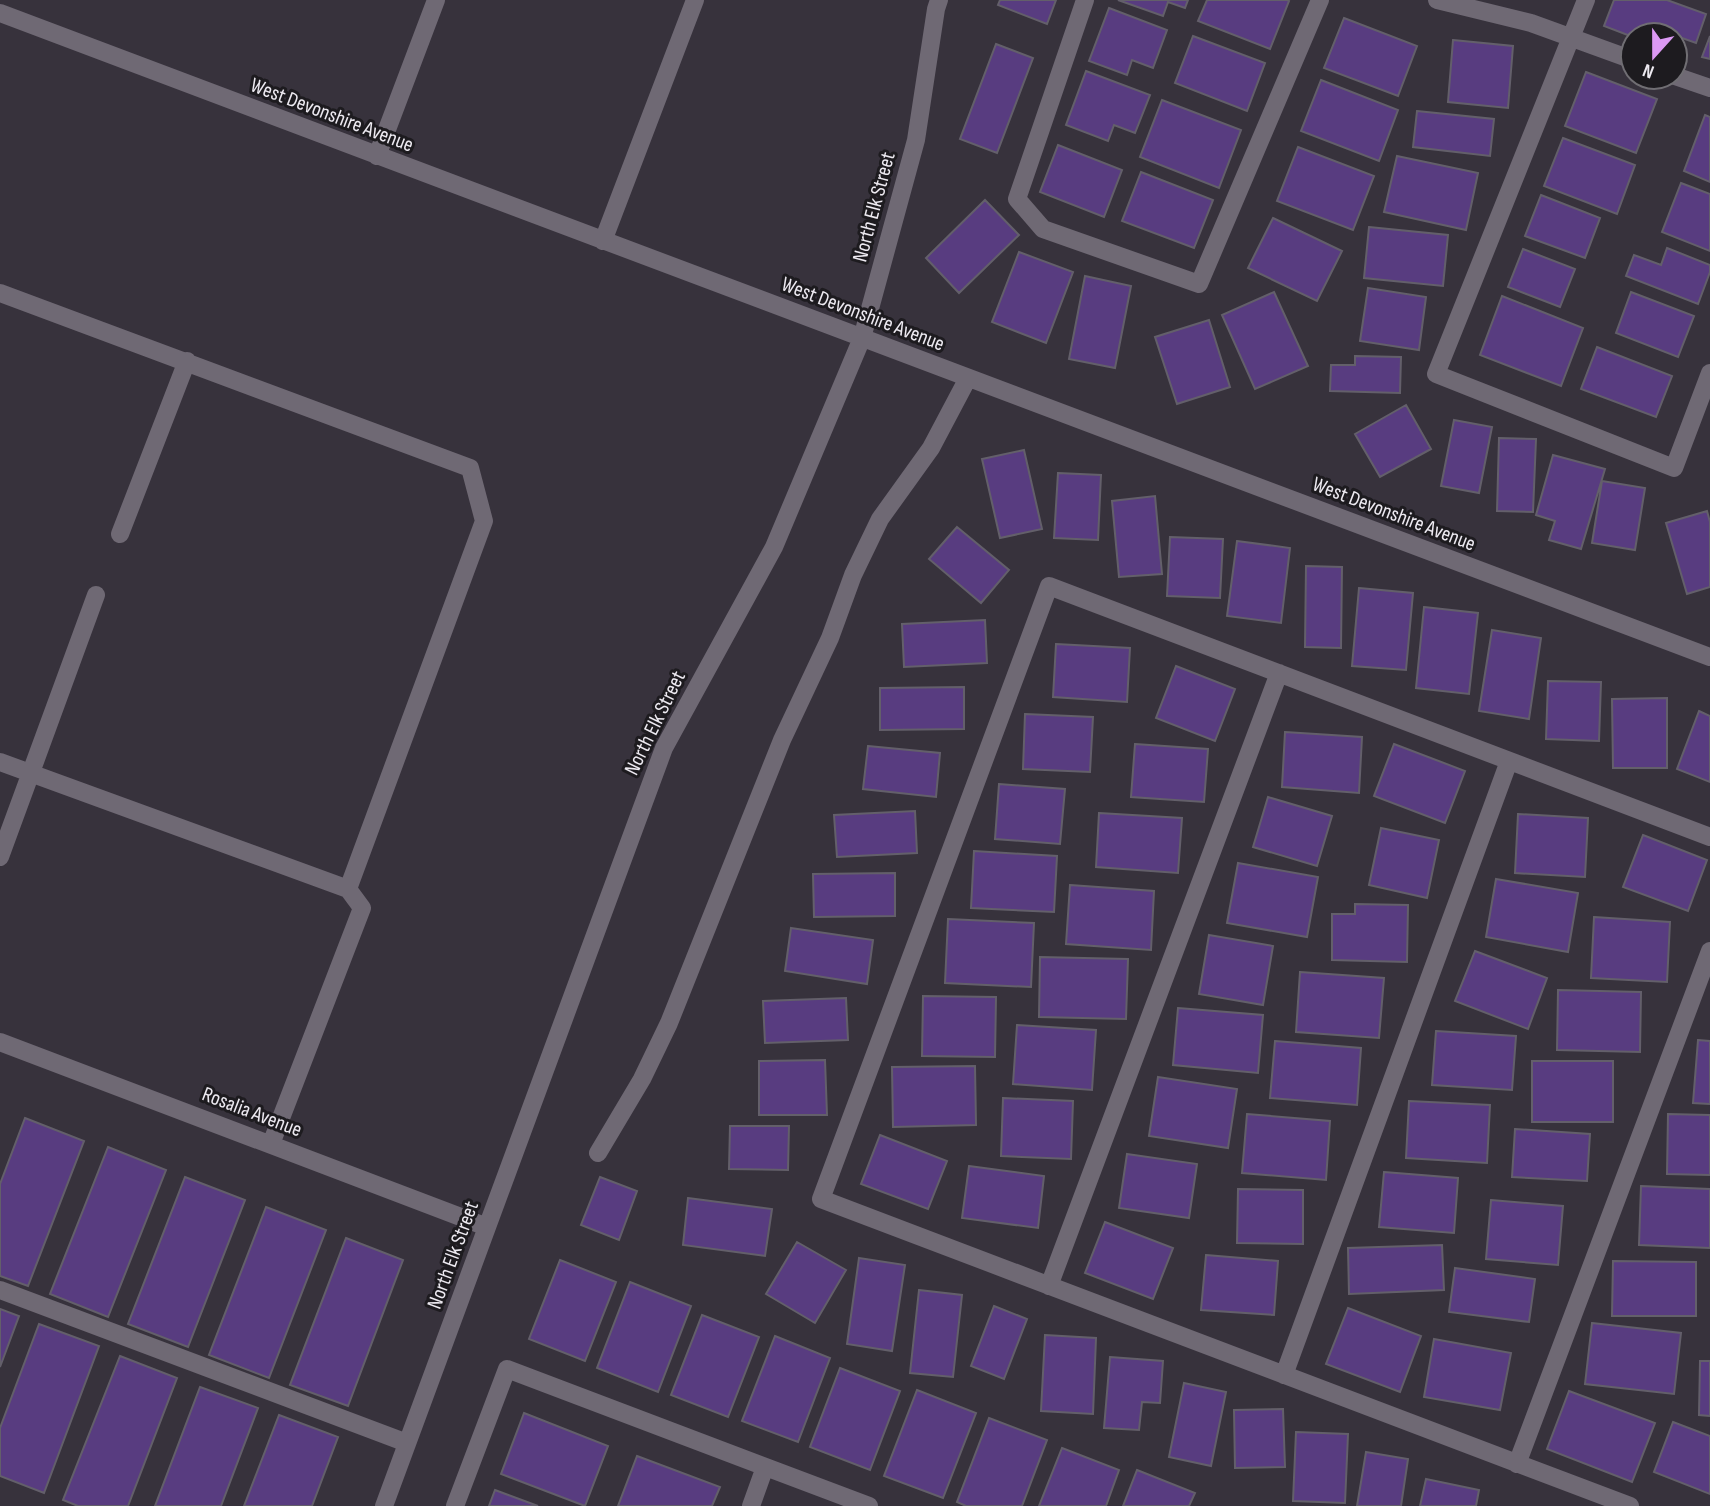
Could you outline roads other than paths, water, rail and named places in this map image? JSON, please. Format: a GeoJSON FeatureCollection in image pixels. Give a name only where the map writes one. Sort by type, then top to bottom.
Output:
{"type":"FeatureCollection","features":[{"type":"Feature","properties":{"kind":"street"},"geometry":{"type":"LineString","coordinates":[[377,156],[436,0]]}},
{"type":"Feature","properties":{"kind":"street"},"geometry":{"type":"LineString","coordinates":[[603,241],[695,0]]}},
{"type":"Feature","properties":{"kind":"street","name":"North Elk Street"},"geometry":{"type":"LineString","coordinates":[[384,1506],[664,748],[774,547],[862,338],[916,139],[939,0]]}},
{"type":"Feature","properties":{"kind":"street"},"geometry":{"type":"LineString","coordinates":[[1085,0],[1017,199],[1043,229],[1199,284],[1320,0]]}},
{"type":"Feature","properties":{"kind":"street"},"geometry":{"type":"LineString","coordinates":[[1437,0],[1531,23],[1619,55]]}},
{"type":"Feature","properties":{"kind":"street"},"geometry":{"type":"LineString","coordinates":[[1586,0],[1436,374],[1674,468],[1710,373]]}},
{"type":"Feature","properties":{"kind":"street","name":"West Devonshire Avenue"},"geometry":{"type":"LineString","coordinates":[[0,13],[1710,657]]}},
{"type":"Feature","properties":{"kind":"street"},"geometry":{"type":"LineString","coordinates":[[1689,81],[1710,88]]}},
{"type":"Feature","properties":{"kind":"street"},"geometry":{"type":"LineString","coordinates":[[0,293],[470,468],[484,521],[348,889]]}},
{"type":"Feature","properties":{"kind":"street"},"geometry":{"type":"LineString","coordinates":[[120,534],[187,361]]}},
{"type":"Feature","properties":{"kind":"street"},"geometry":{"type":"LineString","coordinates":[[598,1153],[642,1079],[669,1023],[782,740],[830,638],[858,564],[880,519],[931,448],[968,378]]}},
{"type":"Feature","properties":{"kind":"street"},"geometry":{"type":"LineString","coordinates":[[1630,1506],[821,1199],[1049,586],[1710,837]]}},
{"type":"Feature","properties":{"kind":"street"},"geometry":{"type":"LineString","coordinates":[[0,857],[96,595]]}},
{"type":"Feature","properties":{"kind":"street"},"geometry":{"type":"LineString","coordinates":[[1049,1286],[1279,673]]}},
{"type":"Feature","properties":{"kind":"street"},"geometry":{"type":"LineString","coordinates":[[1284,1375],[1509,761]]}},
{"type":"Feature","properties":{"kind":"street"},"geometry":{"type":"LineString","coordinates":[[0,762],[348,889],[362,908],[271,1144]]}},
{"type":"Feature","properties":{"kind":"street"},"geometry":{"type":"LineString","coordinates":[[1517,1464],[1710,951]]}},
{"type":"Feature","properties":{"kind":"street","name":"Rosalia Avenue"},"geometry":{"type":"LineString","coordinates":[[0,1042],[487,1227]]}},
{"type":"Feature","properties":{"kind":"street"},"geometry":{"type":"LineString","coordinates":[[0,1290],[407,1443]]}},
{"type":"Feature","properties":{"kind":"street"},"geometry":{"type":"LineString","coordinates":[[455,1506],[507,1369],[869,1506]]}},
{"type":"Feature","properties":{"kind":"street"},"geometry":{"type":"LineString","coordinates":[[751,1506],[765,1467]]}}]}
